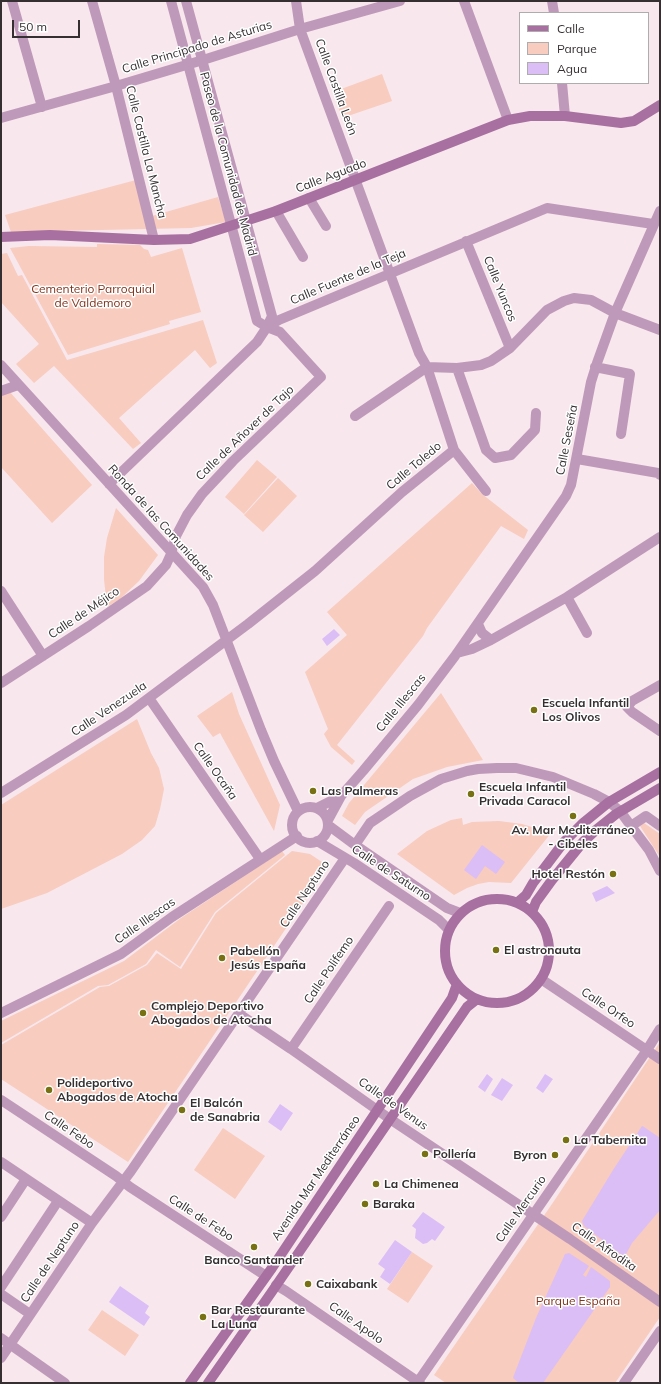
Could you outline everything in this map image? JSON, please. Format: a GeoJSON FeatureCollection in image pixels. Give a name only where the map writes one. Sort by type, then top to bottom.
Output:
{"type":"FeatureCollection","features":[{"type":"Feature","properties":{"kind":"street"},"geometry":{"type":"LineString","coordinates":[[12,1],[42,107]]}},
{"type":"Feature","properties":{"kind":"street","name":"Calle Castilla La Mancha"},"geometry":{"type":"LineString","coordinates":[[92,1],[116,86],[154,240]]}},
{"type":"Feature","properties":{"kind":"street","name":"Paseo de la Comunidad de Madrid"},"geometry":{"type":"LineString","coordinates":[[171,1],[256,321],[280,332],[321,377]]}},
{"type":"Feature","properties":{"kind":"street","name":"Paseo de la Comunidad de Madrid"},"geometry":{"type":"LineString","coordinates":[[186,1],[272,316],[267,327]]}},
{"type":"Feature","properties":{"kind":"street","name":"Calle Castilla León"},"geometry":{"type":"LineString","coordinates":[[296,1],[300,29],[356,180]]}},
{"type":"Feature","properties":{"kind":"street","name":"Calle Principado de Asturias"},"geometry":{"type":"LineString","coordinates":[[1,118],[116,86],[300,29],[400,1]]}},
{"type":"Feature","properties":{"kind":"street"},"geometry":{"type":"LineString","coordinates":[[464,1],[508,120]]}},
{"type":"Feature","properties":{"kind":"street"},"geometry":{"type":"LineString","coordinates":[[552,1],[554,12]]}},
{"type":"Feature","properties":{"kind":"street"},"geometry":{"type":"LineString","coordinates":[[562,84],[565,116]]}},
{"type":"Feature","properties":{"kind":"street","name":"Calle Aguado"},"geometry":{"type":"LineString","coordinates":[[1,237],[50,235],[154,240],[190,239],[276,211],[508,120],[530,116],[565,116],[621,123],[634,121],[660,105]]}},
{"type":"Feature","properties":{"kind":"street","name":"Calle Toledo"},"geometry":{"type":"LineString","coordinates":[[227,640],[315,572],[402,492],[454,450],[427,367],[419,353],[356,180]]}},
{"type":"Feature","properties":{"kind":"street"},"geometry":{"type":"LineString","coordinates":[[309,198],[326,226]]}},
{"type":"Feature","properties":{"kind":"street","name":"Calle Fuente de la Teja"},"geometry":{"type":"LineString","coordinates":[[109,484],[257,342],[267,327],[279,320],[547,208],[653,224]]}},
{"type":"Feature","properties":{"kind":"street"},"geometry":{"type":"LineString","coordinates":[[276,211],[303,257]]}},
{"type":"Feature","properties":{"kind":"street","name":"Calle Seseña"},"geometry":{"type":"LineString","coordinates":[[457,653],[566,496],[571,485],[577,459],[595,367],[615,313],[660,211]]}},
{"type":"Feature","properties":{"kind":"street","name":"Calle Yuncos"},"geometry":{"type":"LineString","coordinates":[[466,241],[510,348]]}},
{"type":"Feature","properties":{"kind":"street"},"geometry":{"type":"LineString","coordinates":[[355,416],[427,367],[457,368],[481,365],[491,361],[510,348],[547,310],[564,300],[574,298],[591,300],[615,313],[660,330]]}},
{"type":"Feature","properties":{"kind":"street","name":"Ronda de las Comunidades"},"geometry":{"type":"LineString","coordinates":[[1,365],[203,588],[213,605],[261,730],[298,811]]}},
{"type":"Feature","properties":{"kind":"street"},"geometry":{"type":"LineString","coordinates":[[595,367],[630,374],[621,434]]}},
{"type":"Feature","properties":{"kind":"street"},"geometry":{"type":"LineString","coordinates":[[457,368],[486,450],[495,458],[511,455],[535,430],[536,413]]}},
{"type":"Feature","properties":{"kind":"street","name":"Calle de Añover de Tajo"},"geometry":{"type":"LineString","coordinates":[[171,554],[176,536],[202,494],[233,460],[321,377]]}},
{"type":"Feature","properties":{"kind":"street"},"geometry":{"type":"LineString","coordinates":[[1,391],[18,385]]}},
{"type":"Feature","properties":{"kind":"street"},"geometry":{"type":"LineString","coordinates":[[454,450],[486,491]]}},
{"type":"Feature","properties":{"kind":"street"},"geometry":{"type":"LineString","coordinates":[[577,459],[658,473],[660,475]]}},
{"type":"Feature","properties":{"kind":"street"},"geometry":{"type":"LineString","coordinates":[[457,653],[472,649],[490,640],[567,597],[660,537]]}},
{"type":"Feature","properties":{"kind":"street","name":"Calle de Méjico"},"geometry":{"type":"LineString","coordinates":[[1,683],[90,626],[147,586],[166,564],[171,554]]}},
{"type":"Feature","properties":{"kind":"street"},"geometry":{"type":"LineString","coordinates":[[1,591],[43,656]]}},
{"type":"Feature","properties":{"kind":"street"},"geometry":{"type":"LineString","coordinates":[[567,597],[587,633]]}},
{"type":"Feature","properties":{"kind":"street"},"geometry":{"type":"LineString","coordinates":[[478,624],[482,633],[490,640]]}},
{"type":"Feature","properties":{"kind":"street","name":"Calle Venezuela"},"geometry":{"type":"LineString","coordinates":[[1,793],[126,715],[227,640]]}},
{"type":"Feature","properties":{"kind":"street","name":"Calle Illescas"},"geometry":{"type":"LineString","coordinates":[[328,823],[341,796],[418,705],[457,653]]}},
{"type":"Feature","properties":{"kind":"street"},"geometry":{"type":"LineString","coordinates":[[660,685],[632,701],[628,707],[632,712],[660,731]]}},
{"type":"Feature","properties":{"kind":"street","name":"Calle Ocaña"},"geometry":{"type":"LineString","coordinates":[[149,698],[260,860]]}},
{"type":"Feature","properties":{"kind":"street"},"geometry":{"type":"LineString","coordinates":[[355,845],[370,822],[410,796],[441,779],[467,771],[516,768],[553,777],[609,802],[620,812],[631,826],[648,850],[660,871]]}},
{"type":"Feature","properties":{"kind":"street"},"geometry":{"type":"LineString","coordinates":[[518,902],[526,895],[533,883],[564,842],[595,812],[660,772]]}},
{"type":"Feature","properties":{"kind":"street"},"geometry":{"type":"LineString","coordinates":[[532,912],[536,902],[568,859],[596,830],[620,812],[660,788]]}},
{"type":"Feature","properties":{"kind":"street","name":"Calle Illescas"},"geometry":{"type":"LineString","coordinates":[[317,808],[341,796]]}},
{"type":"Feature","properties":{"kind":"street"},"geometry":{"type":"LineString","coordinates":[[307,807],[317,808],[324,813],[328,823],[325,834],[317,841],[308,842],[302,840],[293,830],[292,823],[294,817],[298,811],[307,807]]}},
{"type":"Feature","properties":{"kind":"street"},"geometry":{"type":"LineString","coordinates":[[631,826],[646,816],[660,826]]}},
{"type":"Feature","properties":{"kind":"street","name":"Calle de Saturno"},"geometry":{"type":"LineString","coordinates":[[328,823],[355,845],[447,908],[460,913]]}},
{"type":"Feature","properties":{"kind":"street","name":"Calle Illescas"},"geometry":{"type":"LineString","coordinates":[[1,1013],[121,954],[172,917],[297,836]]}},
{"type":"Feature","properties":{"kind":"street","name":"Calle de Saturno"},"geometry":{"type":"LineString","coordinates":[[317,841],[439,920],[449,930]]}},
{"type":"Feature","properties":{"kind":"street","name":"Calle Neptuno"},"geometry":{"type":"LineString","coordinates":[[123,1182],[345,858]]}},
{"type":"Feature","properties":{"kind":"street"},"geometry":{"type":"LineString","coordinates":[[503,898],[518,902],[532,912],[542,923],[548,937],[549,951],[547,966],[541,979],[533,989],[523,996],[512,1000],[495,1002],[477,999],[466,993],[457,984],[449,972],[445,958],[445,944],[449,930],[460,913],[473,904],[487,899],[503,898]]}},
{"type":"Feature","properties":{"kind":"street","name":"Calle Polifemo"},"geometry":{"type":"LineString","coordinates":[[291,1049],[389,906]]}},
{"type":"Feature","properties":{"kind":"street","name":"Calle Orfeo"},"geometry":{"type":"LineString","coordinates":[[541,979],[660,1059]]}},
{"type":"Feature","properties":{"kind":"street","name":"Avenida Mar Mediterráneo"},"geometry":{"type":"LineString","coordinates":[[190,1383],[266,1276],[452,998],[457,984]]}},
{"type":"Feature","properties":{"kind":"street"},"geometry":{"type":"LineString","coordinates":[[208,1383],[466,1007],[477,999]]}},
{"type":"Feature","properties":{"kind":"street","name":"Calle de Venus"},"geometry":{"type":"LineString","coordinates":[[239,1014],[390,1119],[533,1214]]}},
{"type":"Feature","properties":{"kind":"street","name":"Calle Mercurio"},"geometry":{"type":"LineString","coordinates":[[419,1382],[647,1050],[660,1028]]}},
{"type":"Feature","properties":{"kind":"street","name":"Calle Febo"},"geometry":{"type":"LineString","coordinates":[[1,1100],[123,1182]]}},
{"type":"Feature","properties":{"kind":"street"},"geometry":{"type":"LineString","coordinates":[[1,1162],[92,1223]]}},
{"type":"Feature","properties":{"kind":"street"},"geometry":{"type":"LineString","coordinates":[[1,1216],[26,1179]]}},
{"type":"Feature","properties":{"kind":"street","name":"Calle de Neptuno"},"geometry":{"type":"LineString","coordinates":[[1,1358],[92,1223],[123,1182]]}},
{"type":"Feature","properties":{"kind":"street","name":"Calle de Febo"},"geometry":{"type":"LineString","coordinates":[[123,1182],[266,1276]]}},
{"type":"Feature","properties":{"kind":"street"},"geometry":{"type":"LineString","coordinates":[[1,1287],[58,1201]]}},
{"type":"Feature","properties":{"kind":"street","name":"Calle Afrodita"},"geometry":{"type":"LineString","coordinates":[[533,1214],[660,1302]]}},
{"type":"Feature","properties":{"kind":"street","name":"Calle Apolo"},"geometry":{"type":"LineString","coordinates":[[276,1285],[419,1382]]}},
{"type":"Feature","properties":{"kind":"street"},"geometry":{"type":"LineString","coordinates":[[1,1294],[30,1314]]}},
{"type":"Feature","properties":{"kind":"street"},"geometry":{"type":"LineString","coordinates":[[624,1383],[660,1331]]}},
{"type":"Feature","properties":{"kind":"street"},"geometry":{"type":"LineString","coordinates":[[1,1338],[65,1383]]}},
{"type":"Feature","properties":{"kind":"green space"},"geometry":{"type":"Polygon","coordinates":[[[382,74],[392,101],[342,118],[333,92],[382,74]]]}},
{"type":"Feature","properties":{"kind":"green space"},"geometry":{"type":"Polygon","coordinates":[[[136,180],[145,218],[218,197],[226,222],[191,228],[11,232],[5,215],[136,180]]]}},
{"type":"Feature","properties":{"kind":"green space","name":"Cementerio Parroquial de Valdemoro"},"geometry":{"type":"Polygon","coordinates":[[[97,244],[140,245],[144,249],[148,250],[151,257],[182,248],[201,312],[169,321],[170,324],[68,355],[10,248],[29,246],[97,247],[97,244]]]}},
{"type":"Feature","properties":{"kind":"green space"},"geometry":{"type":"Polygon","coordinates":[[[7,253],[18,276],[22,275],[67,360],[203,320],[217,363],[210,368],[195,350],[119,418],[141,443],[133,449],[54,366],[34,383],[16,364],[39,344],[1,302],[1,254],[7,253]]]}},
{"type":"Feature","properties":{"kind":"green space"},"geometry":{"type":"Polygon","coordinates":[[[9,391],[92,485],[52,523],[1,467],[1,394],[9,391]]]}},
{"type":"Feature","properties":{"kind":"green space"},"geometry":{"type":"Polygon","coordinates":[[[257,460],[277,477],[244,514],[225,497],[257,460]]]}},
{"type":"Feature","properties":{"kind":"green space"},"geometry":{"type":"Polygon","coordinates":[[[278,478],[297,496],[263,532],[244,515],[278,478]]]}},
{"type":"Feature","properties":{"kind":"green space"},"geometry":{"type":"Polygon","coordinates":[[[472,483],[482,494],[528,530],[524,539],[501,526],[427,628],[423,636],[337,745],[355,761],[352,765],[331,747],[324,734],[328,729],[305,672],[347,635],[327,612],[472,483]]]}},
{"type":"Feature","properties":{"kind":"green space"},"geometry":{"type":"Polygon","coordinates":[[[116,508],[158,555],[139,581],[120,599],[107,607],[104,579],[104,557],[107,538],[116,508]]]}},
{"type":"Feature","properties":{"kind":"green space"},"geometry":{"type":"Polygon","coordinates":[[[232,692],[239,714],[280,805],[274,831],[220,733],[213,737],[197,716],[232,692]]]}},
{"type":"Feature","properties":{"kind":"green space"},"geometry":{"type":"Polygon","coordinates":[[[441,693],[483,760],[447,767],[413,779],[365,812],[355,825],[342,816],[349,803],[441,693]]]}},
{"type":"Feature","properties":{"kind":"green space"},"geometry":{"type":"Polygon","coordinates":[[[137,719],[159,768],[164,789],[155,826],[142,840],[122,854],[47,893],[1,909],[1,805],[137,719]]]}},
{"type":"Feature","properties":{"kind":"green space"},"geometry":{"type":"Polygon","coordinates":[[[462,818],[463,825],[472,822],[499,821],[522,824],[551,833],[511,883],[489,882],[478,884],[454,895],[397,854],[427,831],[451,820],[462,818]]]}},
{"type":"Feature","properties":{"kind":"green space"},"geometry":{"type":"Polygon","coordinates":[[[644,823],[660,834],[660,857],[640,826],[644,823]]]}},
{"type":"Feature","properties":{"kind":"green space"},"geometry":{"type":"Polygon","coordinates":[[[282,851],[285,855],[215,912],[180,967],[156,950],[146,964],[108,985],[98,986],[1,1043],[1,1021],[124,961],[181,918],[282,851]]]}},
{"type":"Feature","properties":{"kind":"green space","name":"Complejo Deportivo Abogados de Atocha"},"geometry":{"type":"Polygon","coordinates":[[[292,851],[310,854],[328,866],[128,1162],[1,1079],[1,1045],[100,987],[109,986],[147,965],[157,953],[181,969],[216,913],[292,851]]]}},
{"type":"Feature","properties":{"kind":"green space","name":"Parque España"},"geometry":{"type":"Polygon","coordinates":[[[660,1042],[660,1317],[615,1383],[446,1383],[434,1375],[552,1204],[660,1042]]]}},
{"type":"Feature","properties":{"kind":"green space"},"geometry":{"type":"Polygon","coordinates":[[[223,1128],[265,1156],[235,1199],[194,1170],[223,1128]]]}},
{"type":"Feature","properties":{"kind":"green space"},"geometry":{"type":"Polygon","coordinates":[[[412,1252],[433,1266],[408,1303],[387,1289],[412,1252]]]}},
{"type":"Feature","properties":{"kind":"green space"},"geometry":{"type":"Polygon","coordinates":[[[102,1310],[139,1335],[125,1356],[88,1330],[102,1310]]]}},
{"type":"Feature","properties":{"kind":"water"},"geometry":{"type":"Polygon","coordinates":[[[334,629],[340,635],[327,646],[322,639],[334,629]]]}},
{"type":"Feature","properties":{"kind":"water"},"geometry":{"type":"Polygon","coordinates":[[[482,845],[505,862],[496,874],[485,866],[476,879],[464,870],[482,845]]]}},
{"type":"Feature","properties":{"kind":"water"},"geometry":{"type":"Polygon","coordinates":[[[607,886],[615,893],[596,902],[592,893],[607,886]]]}},
{"type":"Feature","properties":{"kind":"water"},"geometry":{"type":"Polygon","coordinates":[[[487,1074],[493,1079],[485,1092],[478,1087],[487,1074]]]}},
{"type":"Feature","properties":{"kind":"water"},"geometry":{"type":"Polygon","coordinates":[[[545,1074],[553,1079],[543,1093],[536,1088],[545,1074]]]}},
{"type":"Feature","properties":{"kind":"water"},"geometry":{"type":"Polygon","coordinates":[[[502,1078],[513,1085],[502,1101],[491,1095],[502,1078]]]}},
{"type":"Feature","properties":{"kind":"water"},"geometry":{"type":"Polygon","coordinates":[[[280,1104],[293,1113],[281,1131],[268,1122],[280,1104]]]}},
{"type":"Feature","properties":{"kind":"water"},"geometry":{"type":"Polygon","coordinates":[[[642,1126],[660,1138],[660,1210],[632,1243],[625,1256],[623,1256],[584,1226],[582,1221],[642,1126]]]}},
{"type":"Feature","properties":{"kind":"water"},"geometry":{"type":"Polygon","coordinates":[[[423,1212],[445,1227],[435,1241],[432,1239],[423,1244],[415,1238],[416,1229],[412,1226],[423,1212]]]}},
{"type":"Feature","properties":{"kind":"water"},"geometry":{"type":"Polygon","coordinates":[[[395,1240],[412,1252],[390,1284],[380,1277],[385,1269],[378,1264],[395,1240]]]}},
{"type":"Feature","properties":{"kind":"water"},"geometry":{"type":"Polygon","coordinates":[[[569,1253],[589,1266],[583,1275],[586,1277],[591,1267],[610,1281],[610,1287],[543,1383],[519,1383],[513,1378],[514,1375],[536,1318],[565,1254],[569,1253]]]}},
{"type":"Feature","properties":{"kind":"water"},"geometry":{"type":"Polygon","coordinates":[[[120,1286],[149,1306],[145,1313],[150,1317],[144,1326],[109,1302],[120,1286]]]}},
{"type":"Feature","properties":{"kind":"place","name":"Escuela Infantil Los Olivos"},"geometry":{"type":"Point","coordinates":[534,710]}},
{"type":"Feature","properties":{"kind":"place","name":"Las Palmeras"},"geometry":{"type":"Point","coordinates":[313,791]}},
{"type":"Feature","properties":{"kind":"place","name":"Escuela Infantil Privada Caracol"},"geometry":{"type":"Point","coordinates":[471,794]}},
{"type":"Feature","properties":{"kind":"place","name":"Av. Mar Mediterráneo - Cibeles"},"geometry":{"type":"Point","coordinates":[573,816]}},
{"type":"Feature","properties":{"kind":"place","name":"Hotel Restón"},"geometry":{"type":"Point","coordinates":[613,874]}},
{"type":"Feature","properties":{"kind":"place","name":"El astronauta"},"geometry":{"type":"Point","coordinates":[496,950]}},
{"type":"Feature","properties":{"kind":"place","name":"Pabellón Jesús España"},"geometry":{"type":"Point","coordinates":[222,958]}},
{"type":"Feature","properties":{"kind":"place","name":"Complejo Deportivo Abogados de Atocha"},"geometry":{"type":"Point","coordinates":[143,1013]}},
{"type":"Feature","properties":{"kind":"place","name":"Polideportivo Abogados de Atocha"},"geometry":{"type":"Point","coordinates":[49,1090]}},
{"type":"Feature","properties":{"kind":"place","name":"El Balcón de Sanabria"},"geometry":{"type":"Point","coordinates":[182,1110]}},
{"type":"Feature","properties":{"kind":"place","name":"La Tabernita"},"geometry":{"type":"Point","coordinates":[566,1140]}},
{"type":"Feature","properties":{"kind":"place","name":"Pollería"},"geometry":{"type":"Point","coordinates":[425,1154]}},
{"type":"Feature","properties":{"kind":"place","name":"Byron"},"geometry":{"type":"Point","coordinates":[555,1155]}},
{"type":"Feature","properties":{"kind":"place","name":"La Chimenea"},"geometry":{"type":"Point","coordinates":[376,1184]}},
{"type":"Feature","properties":{"kind":"place","name":"Baraka"},"geometry":{"type":"Point","coordinates":[365,1204]}},
{"type":"Feature","properties":{"kind":"place","name":"Banco Santander"},"geometry":{"type":"Point","coordinates":[254,1247]}},
{"type":"Feature","properties":{"kind":"place","name":"Caixabank"},"geometry":{"type":"Point","coordinates":[308,1284]}},
{"type":"Feature","properties":{"kind":"place","name":"Bar Restaurante La Luna"},"geometry":{"type":"Point","coordinates":[203,1317]}}]}
